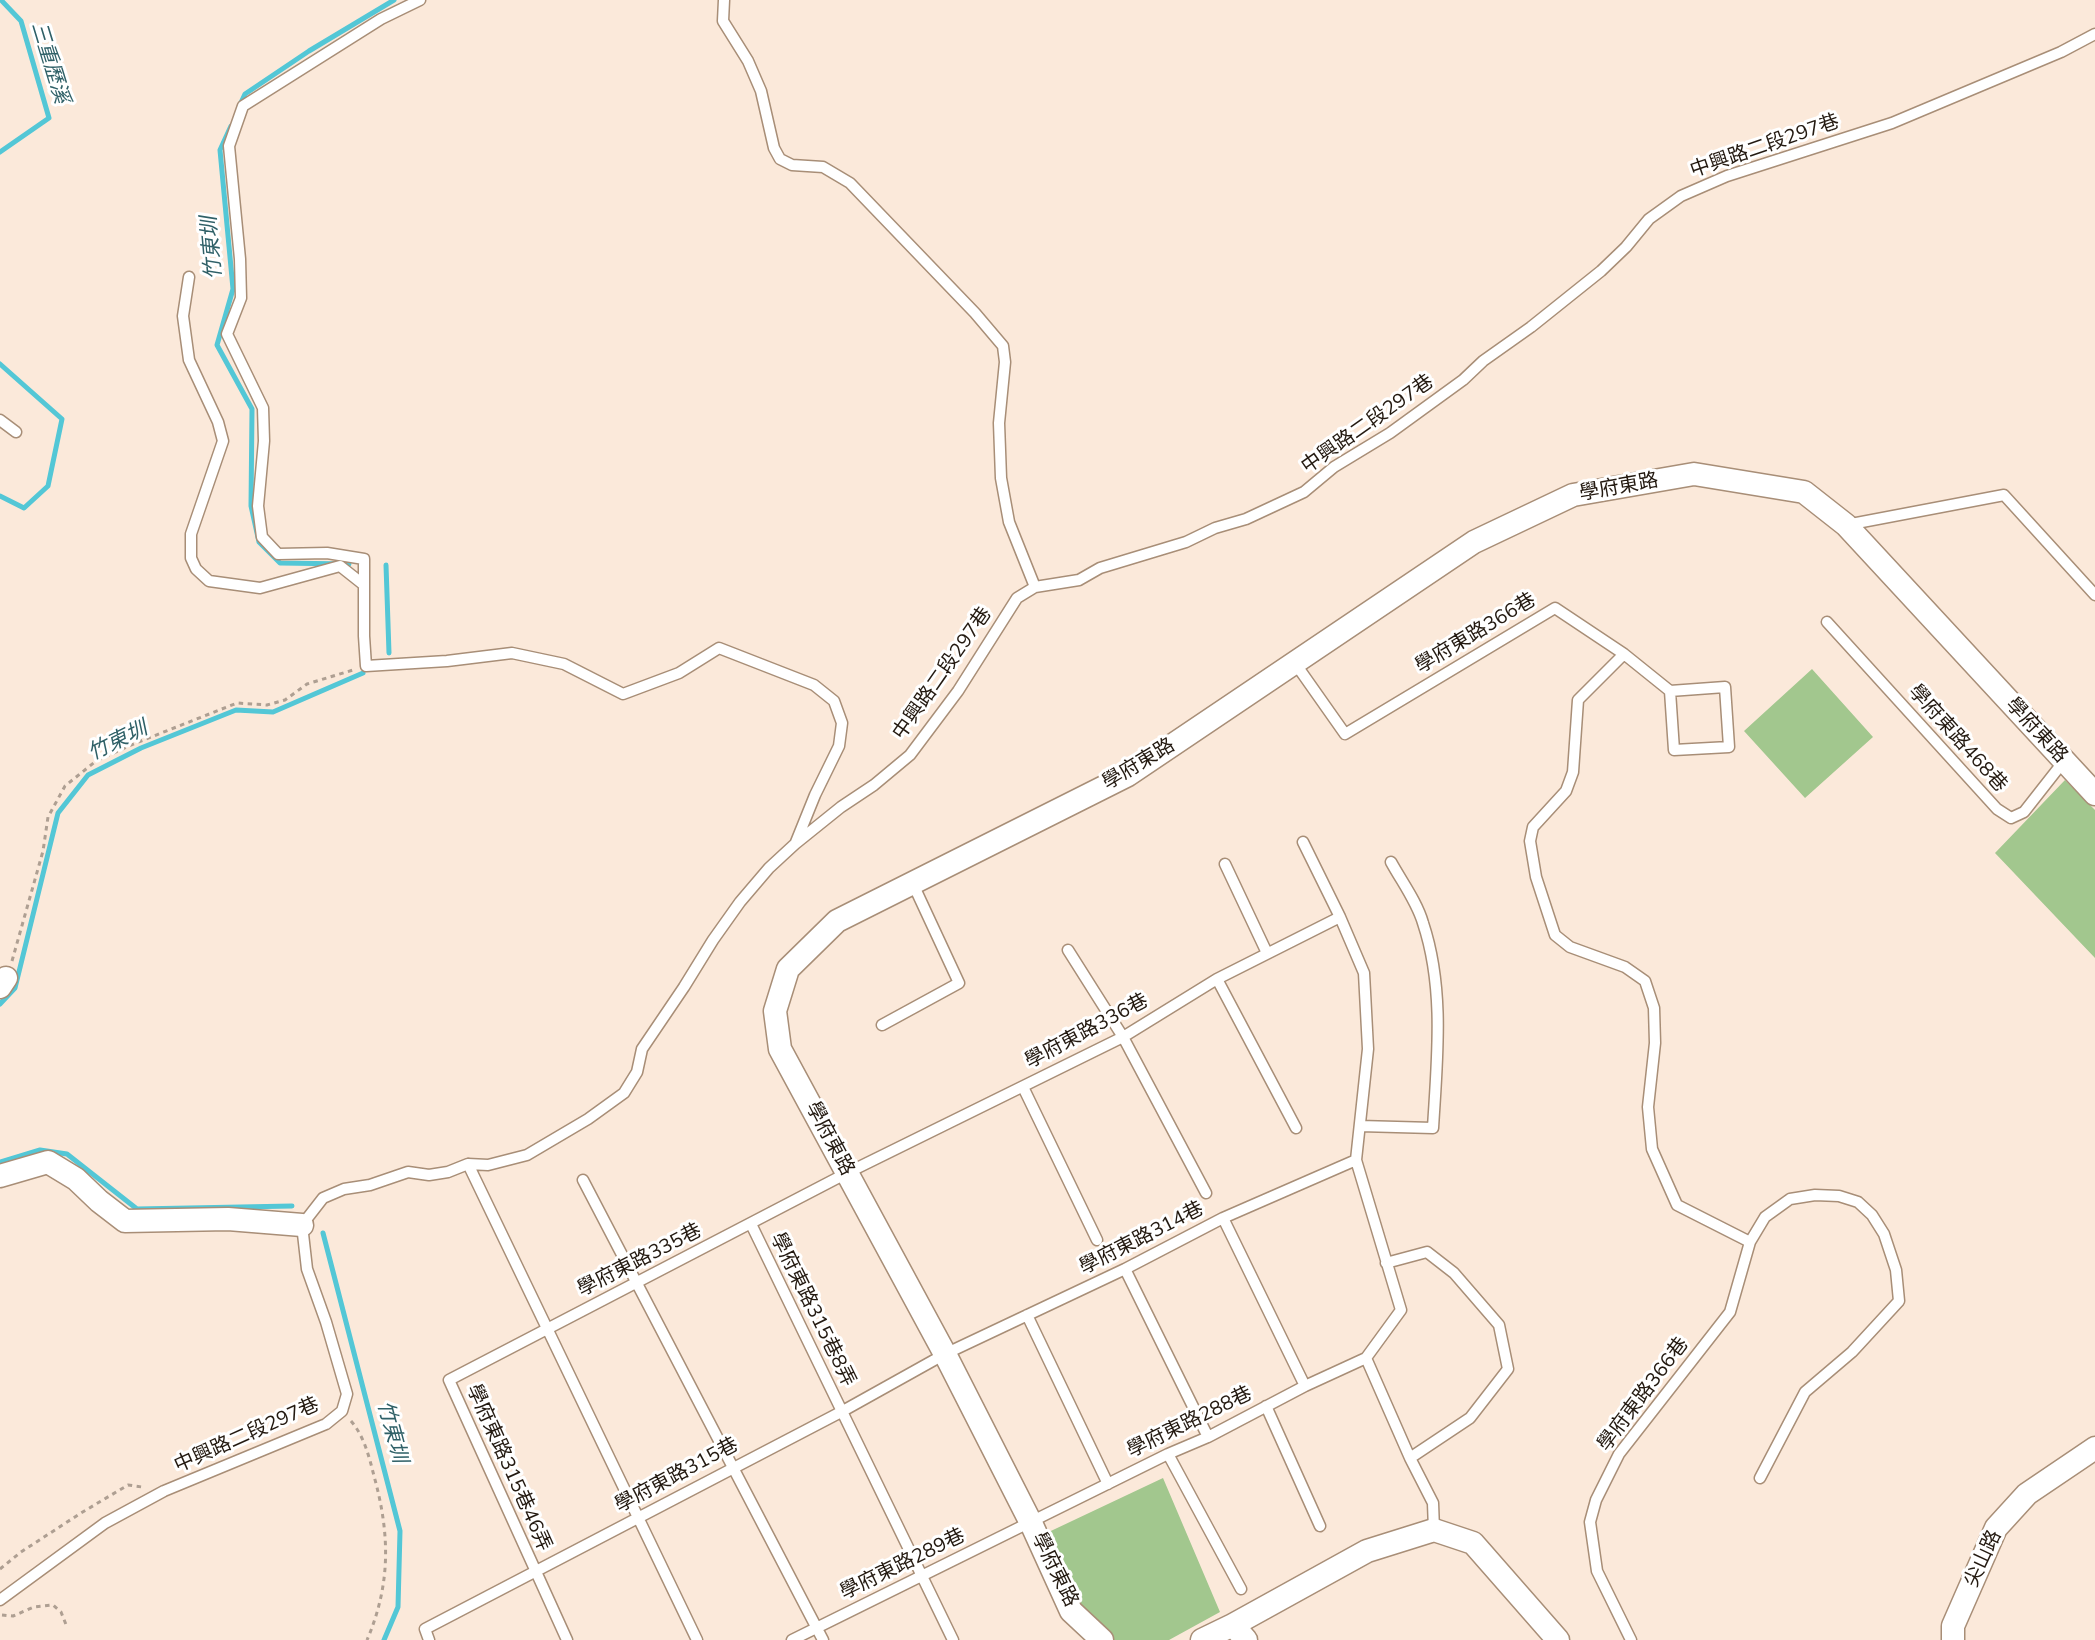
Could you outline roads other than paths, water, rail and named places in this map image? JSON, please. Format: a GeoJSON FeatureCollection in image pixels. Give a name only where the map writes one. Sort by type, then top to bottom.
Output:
{"type":"FeatureCollection","features":[{"type":"Feature","properties":{"kind":"street","name":"學府東路"},"geometry":{"type":"LineString","coordinates":[[1102,1640],[1071,1611],[1031,1523],[945,1354],[780,1049],[775,1011],[788,969],[837,921],[1128,775],[1474,542],[1573,495],[1694,474],[1804,492],[1846,525],[2095,794]]}},
{"type":"Feature","properties":{"kind":"street"},"geometry":{"type":"LineString","coordinates":[[0,1176],[48,1162],[76,1179],[125,1221],[228,1219],[302,1225]]}},
{"type":"Feature","properties":{"kind":"street","name":"尖山路"},"geometry":{"type":"LineString","coordinates":[[1953,1640],[1953,1626],[1996,1528],[2027,1494],[2095,1448]]}},
{"type":"Feature","properties":{"kind":"street"},"geometry":{"type":"LineString","coordinates":[[1202,1640],[1240,1632],[1366,1551],[1434,1530],[1473,1543],[1558,1640]]}},
{"type":"Feature","properties":{"kind":"lane"},"geometry":{"type":"LineString","coordinates":[[420,0],[381,20],[243,106],[229,146],[240,259],[241,298],[227,334],[263,408],[264,441],[258,506],[262,537],[279,554],[327,553],[364,559],[366,666],[447,661],[512,653],[564,664],[622,694],[679,673],[719,648],[814,685],[834,701],[842,723],[839,746],[815,795],[795,844]]}},
{"type":"Feature","properties":{"kind":"lane"},"geometry":{"type":"LineString","coordinates":[[724,0],[723,21],[748,61],[761,91],[774,148],[780,159],[792,165],[823,167],[850,183],[975,313],[1003,346],[1005,362],[999,423],[1001,478],[1010,522],[1035,587]]}},
{"type":"Feature","properties":{"kind":"lane","name":"中興路二段297巷"},"geometry":{"type":"LineString","coordinates":[[0,1600],[105,1523],[164,1491],[326,1424],[342,1411],[347,1394],[326,1322],[307,1269],[302,1225],[323,1198],[344,1189],[370,1185],[408,1172],[429,1175],[448,1172],[468,1164],[488,1165],[527,1155],[588,1119],[624,1093],[637,1072],[642,1050],[712,940],[740,902],[769,868],[795,844],[910,755],[958,691],[1017,598],[1035,587],[1079,580],[1100,568],[1186,542],[1215,528],[1246,519],[1304,492],[1334,467],[1390,433],[1463,380],[1483,361],[1531,327],[1600,271],[1626,247],[1649,219],[1682,196],[1727,176],[1892,123],[2061,52],[2095,34]]}},
{"type":"Feature","properties":{"kind":"lane"},"geometry":{"type":"LineString","coordinates":[[189,277],[183,316],[189,360],[218,422],[223,441],[191,534],[191,558],[196,569],[209,580],[260,588],[340,566],[364,585]]}},
{"type":"Feature","properties":{"kind":"lane"},"geometry":{"type":"LineString","coordinates":[[0,420],[16,432]]}},
{"type":"Feature","properties":{"kind":"lane"},"geometry":{"type":"LineString","coordinates":[[1846,525],[2004,495],[2095,595]]}},
{"type":"Feature","properties":{"kind":"lane","name":"學府東路366巷"},"geometry":{"type":"LineString","coordinates":[[1295,663],[1345,734],[1555,608],[1624,654]]}},
{"type":"Feature","properties":{"kind":"lane","name":"學府東路468巷"},"geometry":{"type":"LineString","coordinates":[[1827,622],[1997,809],[2012,818],[2024,812],[2064,761]]}},
{"type":"Feature","properties":{"kind":"lane"},"geometry":{"type":"LineString","coordinates":[[1670,691],[1674,750],[1729,747],[1725,687],[1670,691],[1624,654],[1578,700],[1573,772],[1566,791],[1533,827],[1530,841],[1536,877],[1555,935],[1570,947],[1625,967],[1645,981],[1654,1008],[1655,1043],[1648,1107],[1652,1149],[1677,1205],[1750,1242]]}},
{"type":"Feature","properties":{"kind":"lane"},"geometry":{"type":"LineString","coordinates":[[1303,842],[1340,917],[1364,973],[1368,1048],[1356,1160],[1401,1310],[1366,1358],[1410,1458],[1433,1503],[1434,1530]]}},
{"type":"Feature","properties":{"kind":"lane"},"geometry":{"type":"LineString","coordinates":[[1360,1125],[1433,1128],[1438,1054],[1436,978],[1423,921],[1391,862]]}},
{"type":"Feature","properties":{"kind":"lane"},"geometry":{"type":"LineString","coordinates":[[1225,864],[1267,953]]}},
{"type":"Feature","properties":{"kind":"lane"},"geometry":{"type":"LineString","coordinates":[[882,1025],[959,983],[913,884]]}},
{"type":"Feature","properties":{"kind":"lane","name":"學府東路336巷"},"geometry":{"type":"LineString","coordinates":[[847,1173],[1123,1037],[1217,979],[1340,917]]}},
{"type":"Feature","properties":{"kind":"lane"},"geometry":{"type":"LineString","coordinates":[[1068,950],[1123,1037],[1206,1192]]}},
{"type":"Feature","properties":{"kind":"lane"},"geometry":{"type":"LineString","coordinates":[[1217,979],[1296,1128]]}},
{"type":"Feature","properties":{"kind":"lane"},"geometry":{"type":"LineString","coordinates":[[1023,1087],[1097,1240]]}},
{"type":"Feature","properties":{"kind":"lane","name":"學府東路314巷"},"geometry":{"type":"LineString","coordinates":[[945,1354],[1125,1269],[1223,1218],[1356,1160]]}},
{"type":"Feature","properties":{"kind":"lane"},"geometry":{"type":"LineString","coordinates":[[468,1164],[697,1640]]}},
{"type":"Feature","properties":{"kind":"lane","name":"學府東路335巷"},"geometry":{"type":"LineString","coordinates":[[449,1380],[847,1173]]}},
{"type":"Feature","properties":{"kind":"lane"},"geometry":{"type":"LineString","coordinates":[[583,1180],[823,1640]]}},
{"type":"Feature","properties":{"kind":"lane","name":"學府東路366巷"},"geometry":{"type":"LineString","coordinates":[[1631,1640],[1597,1571],[1590,1522],[1596,1500],[1619,1454],[1730,1312],[1750,1242],[1764,1217],[1790,1199],[1815,1195],[1839,1196],[1858,1202],[1872,1215],[1884,1234],[1896,1270],[1899,1301],[1852,1352],[1805,1392],[1760,1478]]}},
{"type":"Feature","properties":{"kind":"lane"},"geometry":{"type":"LineString","coordinates":[[1223,1218],[1305,1386]]}},
{"type":"Feature","properties":{"kind":"lane","name":"學府東路315巷8弄"},"geometry":{"type":"LineString","coordinates":[[751,1224],[953,1640]]}},
{"type":"Feature","properties":{"kind":"lane"},"geometry":{"type":"LineString","coordinates":[[1386,1263],[1426,1252],[1454,1273],[1499,1325],[1508,1369],[1470,1418],[1410,1458]]}},
{"type":"Feature","properties":{"kind":"lane"},"geometry":{"type":"LineString","coordinates":[[1125,1269],[1208,1437]]}},
{"type":"Feature","properties":{"kind":"lane"},"geometry":{"type":"LineString","coordinates":[[1027,1315],[1108,1484]]}},
{"type":"Feature","properties":{"kind":"lane","name":"學府東路315巷"},"geometry":{"type":"LineString","coordinates":[[429,1640],[425,1629],[841,1412],[945,1354]]}},
{"type":"Feature","properties":{"kind":"lane","name":"學府東路288巷"},"geometry":{"type":"LineString","coordinates":[[1031,1523],[1168,1454],[1208,1437],[1305,1386],[1366,1358]]}},
{"type":"Feature","properties":{"kind":"lane","name":"學府東路315巷46弄"},"geometry":{"type":"LineString","coordinates":[[449,1380],[567,1640]]}},
{"type":"Feature","properties":{"kind":"lane"},"geometry":{"type":"LineString","coordinates":[[1266,1406],[1320,1526]]}},
{"type":"Feature","properties":{"kind":"lane"},"geometry":{"type":"LineString","coordinates":[[1168,1454],[1241,1589]]}},
{"type":"Feature","properties":{"kind":"lane","name":"學府東路289巷"},"geometry":{"type":"LineString","coordinates":[[792,1640],[1031,1523]]}},
{"type":"Feature","properties":{"kind":"waterway","name":"三重歷溪"},"geometry":{"type":"LineString","coordinates":[[0,152],[49,118],[21,21],[1,0]]}},
{"type":"Feature","properties":{"kind":"waterway","name":"竹東圳"},"geometry":{"type":"LineString","coordinates":[[239,107],[245,94],[309,51],[394,0]]}},
{"type":"Feature","properties":{"kind":"waterway","name":"竹東圳"},"geometry":{"type":"LineString","coordinates":[[231,126],[220,150],[233,289],[217,345],[252,409],[251,506],[259,542],[280,563],[349,564]]}},
{"type":"Feature","properties":{"kind":"waterway","name":"三重歷溪"},"geometry":{"type":"LineString","coordinates":[[0,364],[62,419],[48,486],[24,508],[0,496]]}},
{"type":"Feature","properties":{"kind":"waterway","name":"竹東圳"},"geometry":{"type":"LineString","coordinates":[[386,565],[389,653]]}},
{"type":"Feature","properties":{"kind":"waterway","name":"竹東圳"},"geometry":{"type":"LineString","coordinates":[[0,1004],[15,988],[58,813],[88,775],[141,748],[236,710],[273,712],[363,673]]}},
{"type":"Feature","properties":{"kind":"waterway","name":"竹東圳"},"geometry":{"type":"LineString","coordinates":[[0,1162],[40,1150],[67,1154],[137,1209],[292,1206]]}},
{"type":"Feature","properties":{"kind":"waterway","name":"竹東圳"},"geometry":{"type":"LineString","coordinates":[[323,1233],[400,1531],[398,1607],[384,1640]]}}]}
